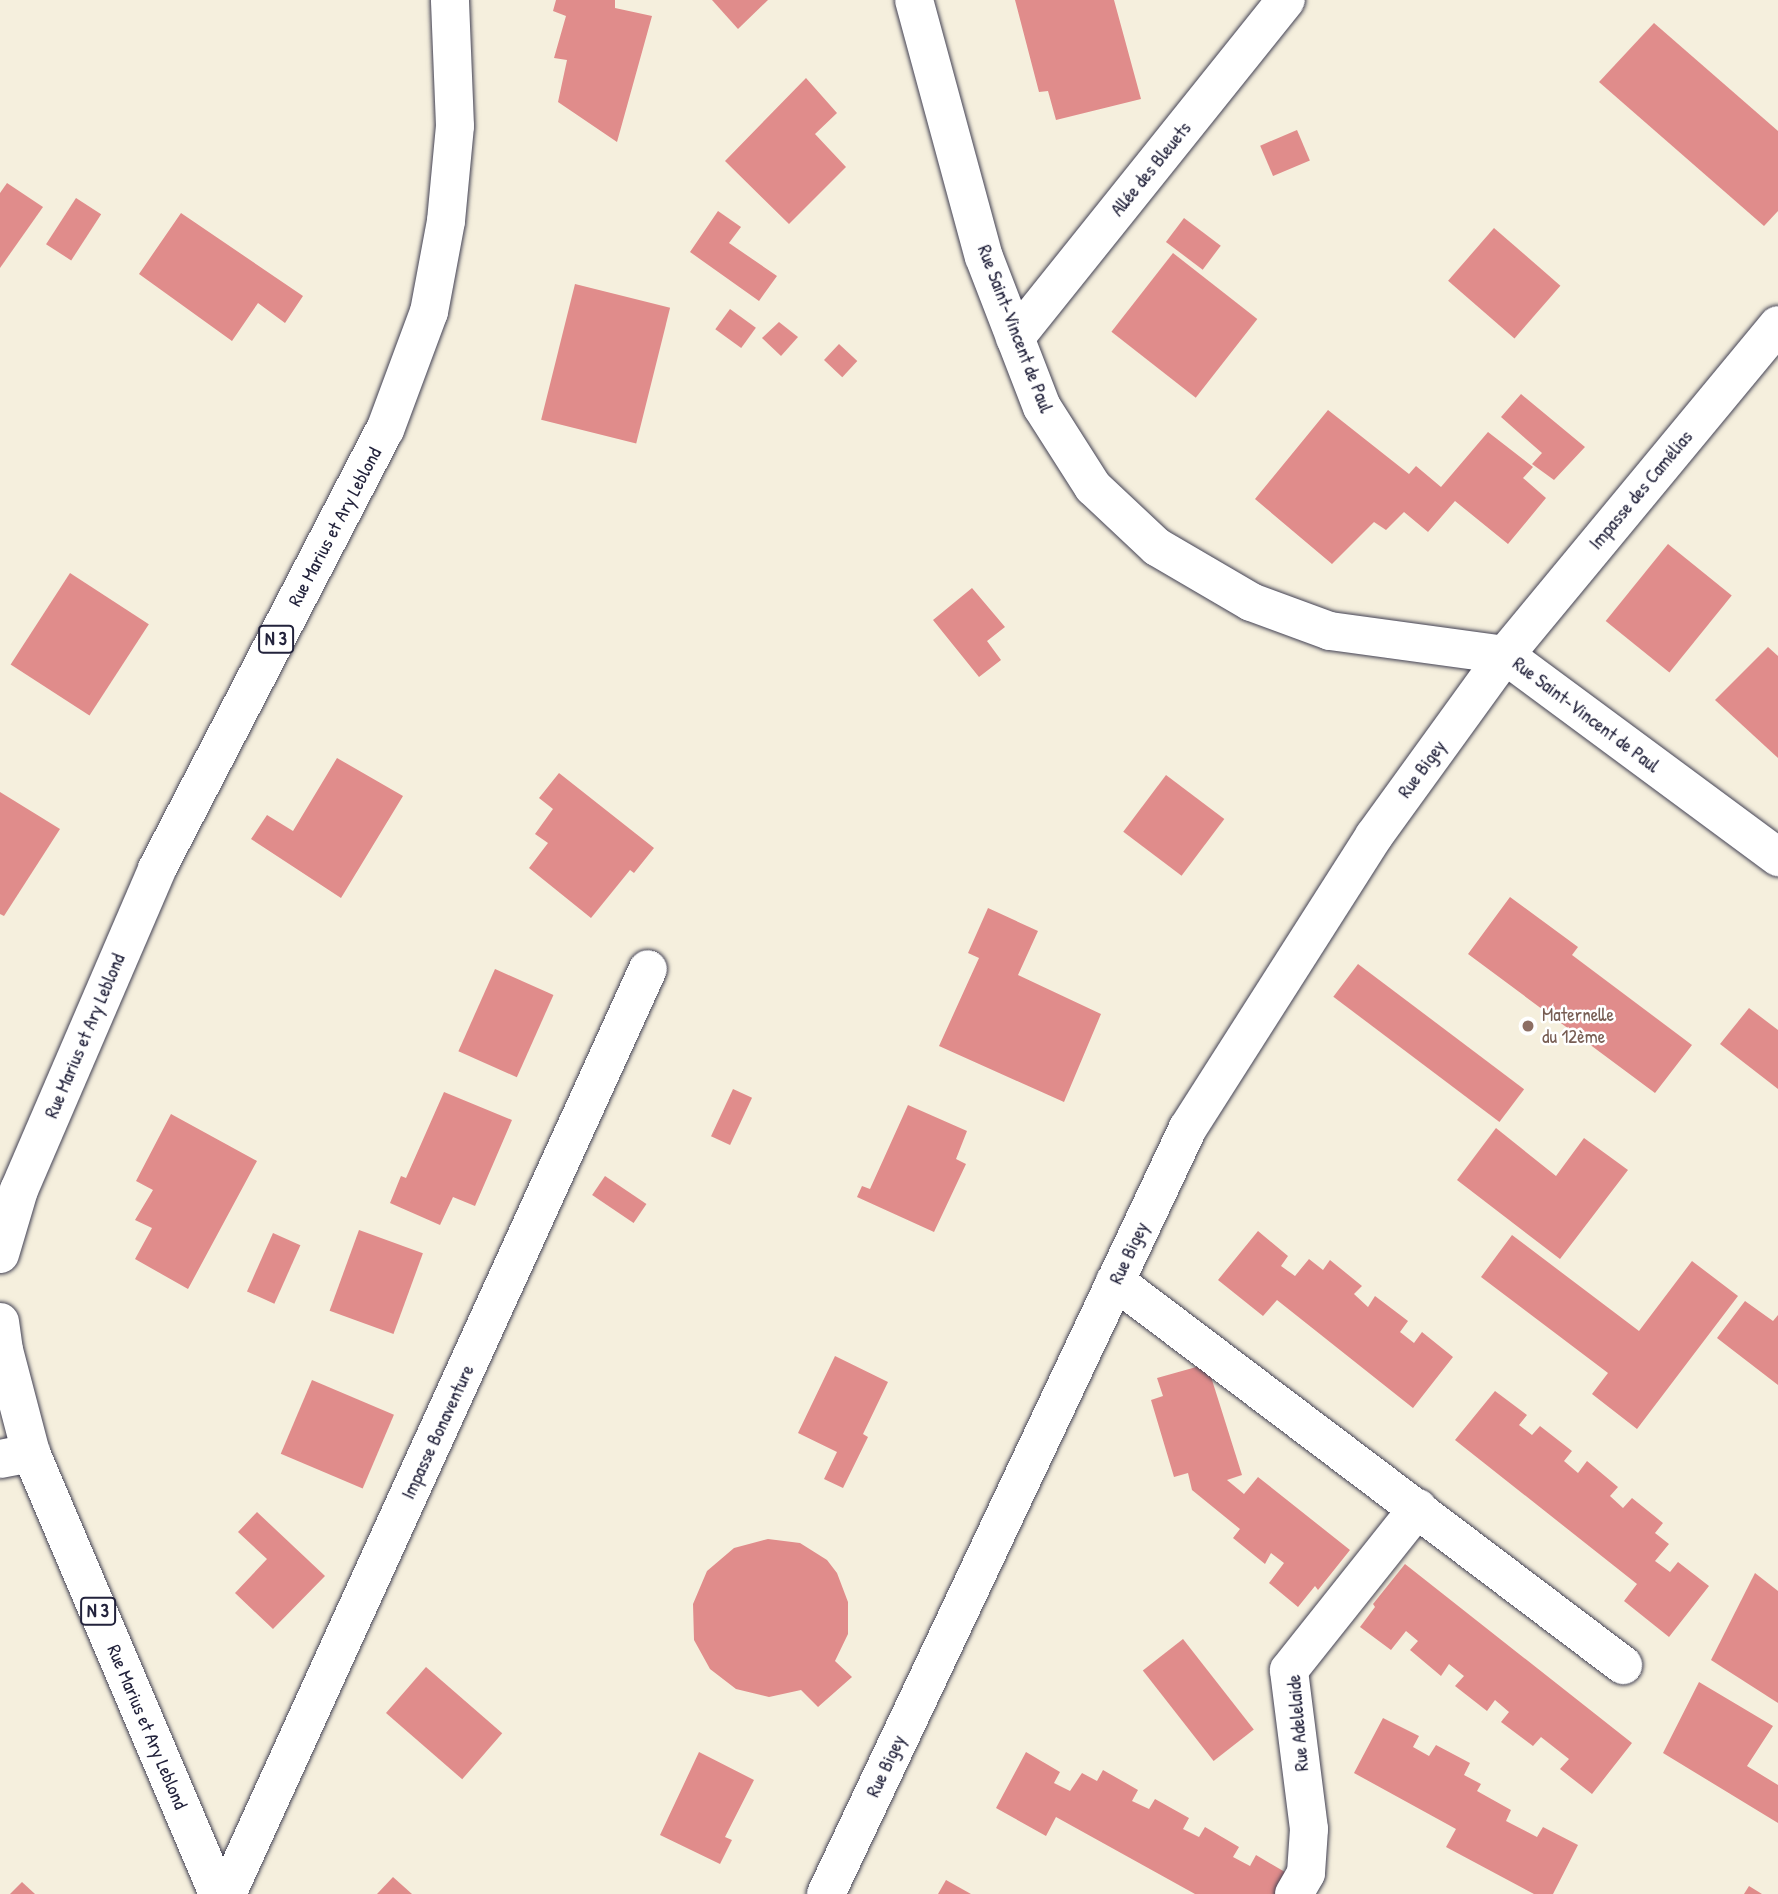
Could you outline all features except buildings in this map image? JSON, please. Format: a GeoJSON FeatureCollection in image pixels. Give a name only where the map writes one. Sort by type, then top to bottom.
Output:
{"type":"FeatureCollection","features":[{"type":"Feature","properties":{"kind":"street","name":"Rue Marius et Ary Leblond"},"geometry":{"type":"LineString","coordinates":[[0,1254],[19,1189],[157,869],[385,430],[429,312],[446,221],[455,126],[450,0]]}},
{"type":"Feature","properties":{"kind":"street","name":"Rue Saint-Vincent de Paul"},"geometry":{"type":"LineString","coordinates":[[914,0],[984,257],[1042,407],[1093,487],[1157,547],[1251,602],[1330,631],[1505,654],[1778,858]]}},
{"type":"Feature","properties":{"kind":"street","name":"Allée des Bleuets"},"geometry":{"type":"LineString","coordinates":[[1016,338],[1286,0]]}},
{"type":"Feature","properties":{"kind":"street","name":"Impasse des Camélias"},"geometry":{"type":"LineString","coordinates":[[1505,654],[1778,324]]}},
{"type":"Feature","properties":{"kind":"street","name":"Rue Bigey"},"geometry":{"type":"LineString","coordinates":[[826,1894],[1188,1128],[1374,836],[1505,654]]}},
{"type":"Feature","properties":{"kind":"street","name":"Impasse Bonaventure"},"geometry":{"type":"LineString","coordinates":[[227,1894],[648,969]]}},
{"type":"Feature","properties":{"kind":"street"},"geometry":{"type":"LineString","coordinates":[[1115,1281],[1623,1665]]}},
{"type":"Feature","properties":{"kind":"street","name":"Rue Marius et Ary Leblond"},"geometry":{"type":"LineString","coordinates":[[0,1322],[15,1456],[218,1894]]}},
{"type":"Feature","properties":{"kind":"street","name":"Rue Adelelaide"},"geometry":{"type":"LineString","coordinates":[[1294,1894],[1306,1873],[1309,1829],[1289,1670],[1418,1508]]}},
{"type":"Feature","properties":{"kind":"place","name":"Maternelle du 12ème"},"geometry":{"type":"Point","coordinates":[1528,1026]}}]}
